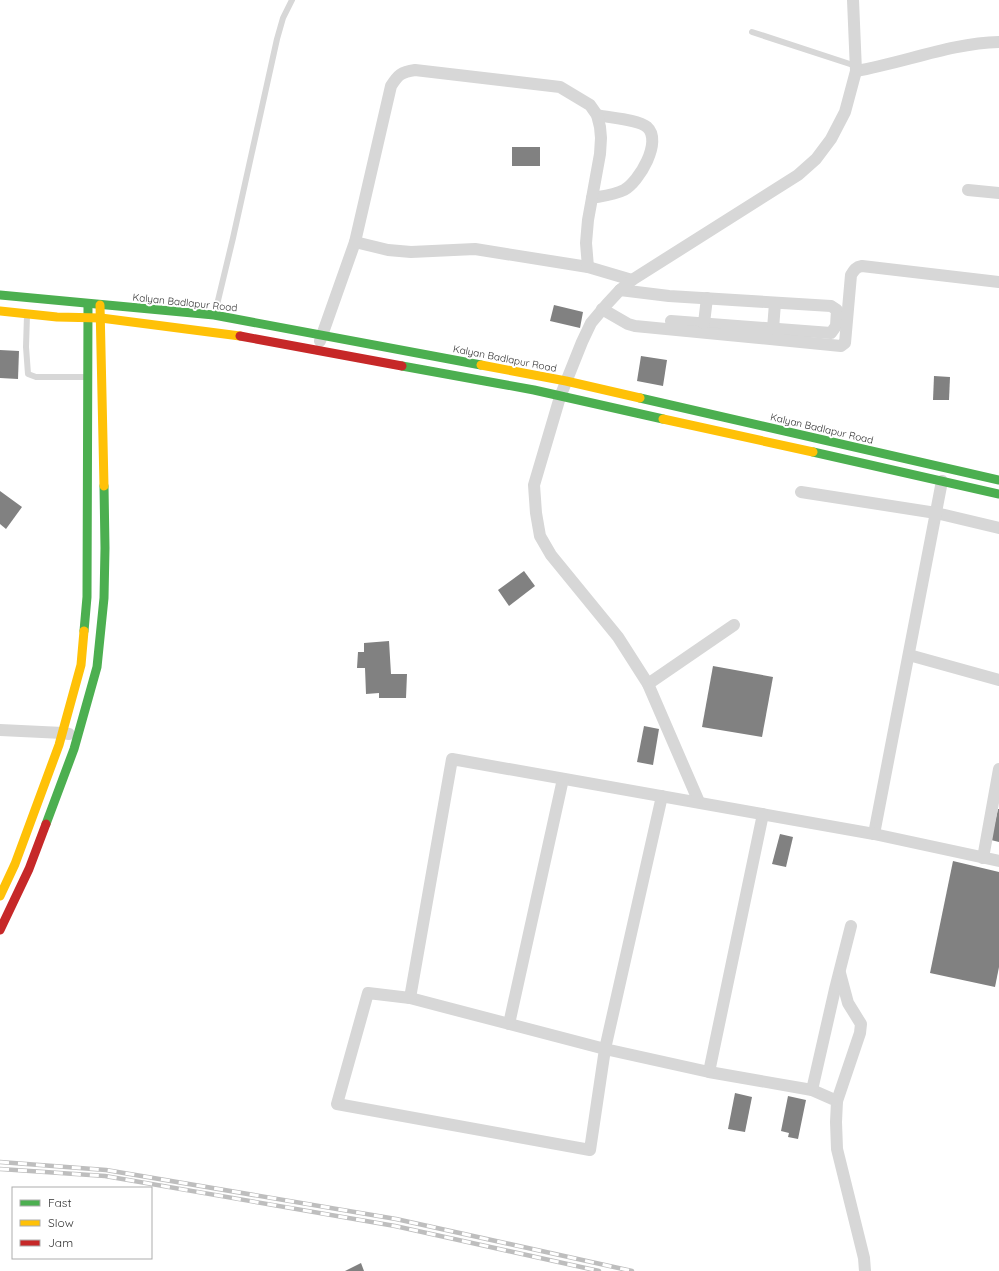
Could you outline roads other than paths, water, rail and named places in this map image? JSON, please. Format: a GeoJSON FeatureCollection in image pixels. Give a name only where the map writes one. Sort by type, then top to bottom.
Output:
{"type":"FeatureCollection","features":[{"type":"Feature","properties":{"kind":"main road","name":"Kalyan Badlapur Road"},"geometry":{"type":"LineString","coordinates":[[0,296],[100,305],[212,324],[317,350],[534,390],[999,494]]}},
{"type":"Feature","properties":{"kind":"main road"},"geometry":{"type":"LineString","coordinates":[[0,896],[15,864],[63,733],[81,665],[87,597],[88,304]]}},
{"type":"Feature","properties":{"kind":"main road"},"geometry":{"type":"LineString","coordinates":[[0,930],[29,869],[77,737],[97,667],[104,598],[105,548],[100,305]]}},
{"type":"Feature","properties":{"kind":"main road","name":"Kalyan Badlapur Road"},"geometry":{"type":"LineString","coordinates":[[0,311],[57,317],[87,317],[212,324],[323,335],[566,381],[999,480]]}},
{"type":"Feature","properties":{"kind":"main road"},"geometry":{"type":"LineString","coordinates":[[968,486],[972,473]]}},
{"type":"Feature","properties":{"kind":"street"},"geometry":{"type":"LineString","coordinates":[[699,802],[648,684],[618,637],[551,555],[540,536],[536,513],[534,485],[566,381],[591,323],[602,309],[632,280],[798,175],[816,159],[831,139],[845,112],[856,68],[853,0]]}},
{"type":"Feature","properties":{"kind":"street"},"geometry":{"type":"LineString","coordinates":[[856,68],[880,67],[971,44],[999,42]]}},
{"type":"Feature","properties":{"kind":"street"},"geometry":{"type":"LineString","coordinates":[[317,350],[355,242],[391,86],[397,77],[404,71],[415,70],[560,87],[590,105],[597,115],[600,126],[600,154],[587,230],[588,267]]}},
{"type":"Feature","properties":{"kind":"street"},"geometry":{"type":"LineString","coordinates":[[592,198],[616,194],[626,189],[642,170],[652,148],[651,132],[646,127],[639,123],[597,115]]}},
{"type":"Feature","properties":{"kind":"street"},"geometry":{"type":"LineString","coordinates":[[968,190],[999,193]]}},
{"type":"Feature","properties":{"kind":"street"},"geometry":{"type":"LineString","coordinates":[[355,242],[388,250],[411,252],[475,249],[588,267],[632,280]]}},
{"type":"Feature","properties":{"kind":"street"},"geometry":{"type":"LineString","coordinates":[[602,309],[628,324],[636,326],[841,346],[845,343],[851,275],[858,267],[862,266],[999,282]]}},
{"type":"Feature","properties":{"kind":"street"},"geometry":{"type":"LineString","coordinates":[[620,290],[669,296],[831,306],[837,310],[836,326],[831,333],[671,320]]}},
{"type":"Feature","properties":{"kind":"street"},"geometry":{"type":"LineString","coordinates":[[704,323],[707,298]]}},
{"type":"Feature","properties":{"kind":"street"},"geometry":{"type":"LineString","coordinates":[[773,329],[775,303]]}},
{"type":"Feature","properties":{"kind":"street"},"geometry":{"type":"LineString","coordinates":[[874,834],[942,481]]}},
{"type":"Feature","properties":{"kind":"street"},"geometry":{"type":"LineString","coordinates":[[801,492],[936,513],[999,528]]}},
{"type":"Feature","properties":{"kind":"street"},"geometry":{"type":"LineString","coordinates":[[648,684],[734,625]]}},
{"type":"Feature","properties":{"kind":"street"},"geometry":{"type":"LineString","coordinates":[[908,655],[999,680]]}},
{"type":"Feature","properties":{"kind":"street"},"geometry":{"type":"LineString","coordinates":[[0,730],[63,733],[77,737]]}},
{"type":"Feature","properties":{"kind":"street"},"geometry":{"type":"LineString","coordinates":[[410,998],[452,758],[874,834],[999,861]]}},
{"type":"Feature","properties":{"kind":"street"},"geometry":{"type":"LineString","coordinates":[[983,858],[999,769]]}},
{"type":"Feature","properties":{"kind":"street"},"geometry":{"type":"LineString","coordinates":[[509,1024],[563,778]]}},
{"type":"Feature","properties":{"kind":"street"},"geometry":{"type":"LineString","coordinates":[[662,796],[605,1049],[590,1150],[337,1104],[368,993],[410,998],[605,1049],[709,1072],[812,1090],[837,1101]]}},
{"type":"Feature","properties":{"kind":"street"},"geometry":{"type":"LineString","coordinates":[[709,1072],[763,814]]}},
{"type":"Feature","properties":{"kind":"street"},"geometry":{"type":"LineString","coordinates":[[812,1090],[851,926]]}},
{"type":"Feature","properties":{"kind":"street"},"geometry":{"type":"LineString","coordinates":[[840,970],[848,1003],[861,1024],[860,1032],[837,1101],[837,1149],[864,1258],[865,1271]]}},
{"type":"Feature","properties":{"kind":"lane"},"geometry":{"type":"LineString","coordinates":[[212,324],[233,238],[277,39],[283,18],[292,0]]}},
{"type":"Feature","properties":{"kind":"lane"},"geometry":{"type":"LineString","coordinates":[[752,32],[856,68]]}},
{"type":"Feature","properties":{"kind":"lane"},"geometry":{"type":"LineString","coordinates":[[27,314],[26,353],[28,374],[36,377],[87,376]]}},
{"type":"Feature","properties":{"kind":"railway"},"geometry":{"type":"LineString","coordinates":[[0,1162],[106,1170],[396,1219],[632,1271]]}},
{"type":"Feature","properties":{"kind":"railway"},"geometry":{"type":"LineString","coordinates":[[0,1169],[105,1176],[395,1226],[599,1271]]}}]}
